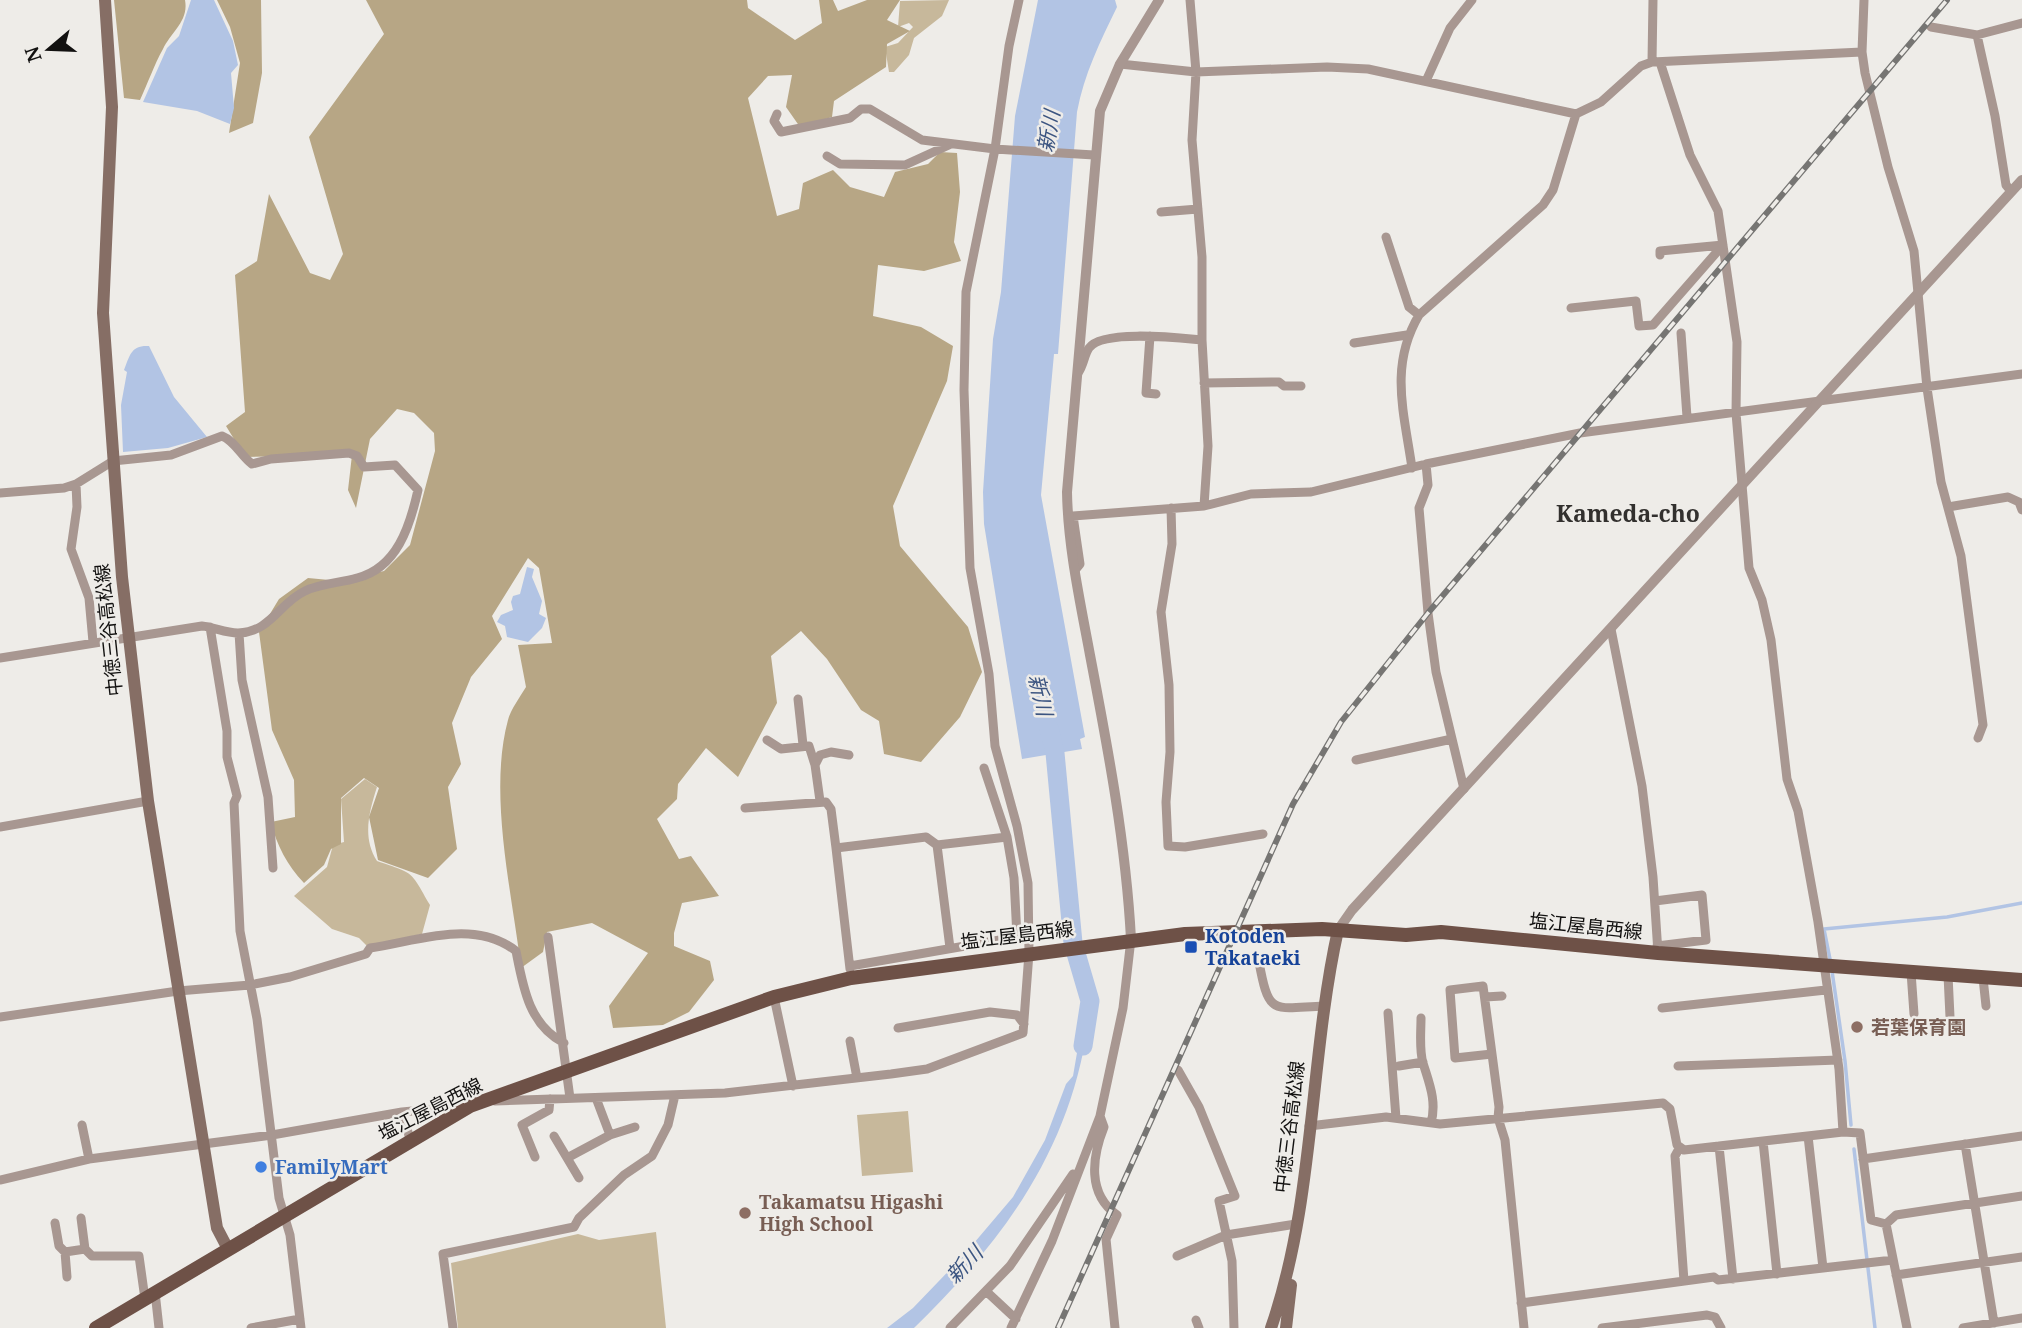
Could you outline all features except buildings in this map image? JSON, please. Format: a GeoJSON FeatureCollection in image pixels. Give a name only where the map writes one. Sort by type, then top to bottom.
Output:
{"type":"FeatureCollection","features":[{"type":"Feature","properties":{"kind":"main road","name":"中徳三谷高松線"},"geometry":{"type":"LineString","coordinates":[[105,0],[112,107],[103,313],[128,637],[148,801],[178,991],[217,1228],[228,1249]]}},
{"type":"Feature","properties":{"kind":"main road","name":"塩江屋島西線"},"geometry":{"type":"LineString","coordinates":[[96,1328],[410,1139],[477,1103],[850,972],[1234,930],[1338,930],[1406,935],[1441,932],[2022,981]]}},
{"type":"Feature","properties":{"kind":"main road","name":"中徳三谷高松線"},"geometry":{"type":"LineString","coordinates":[[1271,1328],[1290,1260],[1324,1006],[1338,930]]}},
{"type":"Feature","properties":{"kind":"main road"},"geometry":{"type":"LineString","coordinates":[[1286,1328],[1291,1290],[1290,1260]]}},
{"type":"Feature","properties":{"kind":"street"},"geometry":{"type":"LineString","coordinates":[[0,1180],[89,1159],[272,1135],[402,1112],[477,1103],[675,1095],[793,1086],[927,1069],[1023,1033],[1034,953],[1025,862],[995,746],[989,674],[980,635],[967,526],[966,292],[995,149],[1009,46],[1019,0]]}},
{"type":"Feature","properties":{"kind":"street"},"geometry":{"type":"LineString","coordinates":[[1011,1328],[1052,1241],[1100,1116],[1123,1009],[1129,896],[1107,747],[1075,570],[1067,492],[1088,155],[1100,111],[1120,64],[1159,0]]}},
{"type":"Feature","properties":{"kind":"street"},"geometry":{"type":"LineString","coordinates":[[1190,0],[1196,72],[1192,140],[1203,290],[1202,340],[1209,446],[1204,506]]}},
{"type":"Feature","properties":{"kind":"street"},"geometry":{"type":"LineString","coordinates":[[1426,81],[1450,28],[1472,0]]}},
{"type":"Feature","properties":{"kind":"street"},"geometry":{"type":"LineString","coordinates":[[1653,0],[1656,62],[1689,155],[1718,211],[1738,342],[1737,413],[1749,568],[1768,620],[1787,779],[1798,811],[1828,966],[1826,990],[1838,1060],[1843,1132]]}},
{"type":"Feature","properties":{"kind":"street"},"geometry":{"type":"LineString","coordinates":[[1864,0],[1862,52],[1888,167],[1914,251],[1927,388],[1941,482],[1961,556],[1983,725],[1978,738]]}},
{"type":"Feature","properties":{"kind":"street"},"geometry":{"type":"LineString","coordinates":[[1931,27],[1977,35],[2022,23]]}},
{"type":"Feature","properties":{"kind":"street"},"geometry":{"type":"LineString","coordinates":[[1977,35],[1995,116],[2006,185],[2011,191]]}},
{"type":"Feature","properties":{"kind":"street"},"geometry":{"type":"LineString","coordinates":[[1120,64],[1196,72],[1338,67],[1368,69],[1576,114],[1601,102],[1641,66],[1656,62],[1862,52]]}},
{"type":"Feature","properties":{"kind":"street"},"geometry":{"type":"LineString","coordinates":[[777,114],[774,121],[782,132],[850,118],[861,109],[870,109],[922,140],[995,149],[1088,155]]}},
{"type":"Feature","properties":{"kind":"street"},"geometry":{"type":"LineString","coordinates":[[1412,468],[1401,388],[1401,355],[1408,335],[1419,315],[1543,205],[1553,190],[1576,114]]}},
{"type":"Feature","properties":{"kind":"street"},"geometry":{"type":"LineString","coordinates":[[827,156],[840,164],[905,165],[951,144]]}},
{"type":"Feature","properties":{"kind":"street"},"geometry":{"type":"LineString","coordinates":[[1338,930],[1352,910],[2022,180]]}},
{"type":"Feature","properties":{"kind":"street"},"geometry":{"type":"LineString","coordinates":[[1161,212],[1198,209]]}},
{"type":"Feature","properties":{"kind":"street"},"geometry":{"type":"LineString","coordinates":[[1386,237],[1409,307],[1419,315]]}},
{"type":"Feature","properties":{"kind":"street"},"geometry":{"type":"LineString","coordinates":[[1660,255],[1660,251],[1723,245]]}},
{"type":"Feature","properties":{"kind":"street"},"geometry":{"type":"LineString","coordinates":[[1571,308],[1636,301],[1639,326],[1653,325],[1723,245]]}},
{"type":"Feature","properties":{"kind":"street"},"geometry":{"type":"LineString","coordinates":[[1681,333],[1687,417]]}},
{"type":"Feature","properties":{"kind":"street"},"geometry":{"type":"LineString","coordinates":[[1354,343],[1408,335]]}},
{"type":"Feature","properties":{"kind":"street"},"geometry":{"type":"LineString","coordinates":[[1075,377],[1083,367],[1088,348],[1096,342],[1150,337],[1202,340]]}},
{"type":"Feature","properties":{"kind":"street"},"geometry":{"type":"LineString","coordinates":[[1150,337],[1146,393],[1156,394]]}},
{"type":"Feature","properties":{"kind":"street"},"geometry":{"type":"LineString","coordinates":[[1075,570],[1080,564],[1073,516],[1204,506],[1251,494],[1311,492],[1426,464],[1580,433],[2022,374]]}},
{"type":"Feature","properties":{"kind":"street"},"geometry":{"type":"LineString","coordinates":[[1204,383],[1279,382],[1284,386],[1301,386]]}},
{"type":"Feature","properties":{"kind":"street"},"geometry":{"type":"LineString","coordinates":[[0,493],[76,484],[113,461],[171,455],[222,436],[230,440],[252,464],[271,458],[349,453],[357,456],[365,467],[394,465],[418,490],[399,548],[382,567],[360,578],[304,591],[273,620],[256,630],[222,632],[210,626],[0,658]]}},
{"type":"Feature","properties":{"kind":"street"},"geometry":{"type":"LineString","coordinates":[[1426,464],[1427,485],[1419,508],[1420,542],[1436,671],[1464,789]]}},
{"type":"Feature","properties":{"kind":"street"},"geometry":{"type":"LineString","coordinates":[[76,484],[77,506],[71,549],[89,598],[93,642]]}},
{"type":"Feature","properties":{"kind":"street"},"geometry":{"type":"LineString","coordinates":[[1948,507],[2008,498],[2019,502],[2022,510]]}},
{"type":"Feature","properties":{"kind":"street"},"geometry":{"type":"LineString","coordinates":[[1171,508],[1172,544],[1161,612],[1168,685],[1168,846],[1185,847],[1263,834]]}},
{"type":"Feature","properties":{"kind":"street"},"geometry":{"type":"LineString","coordinates":[[210,626],[227,732],[227,757],[237,796],[234,803],[240,931],[284,1215],[290,1235],[301,1324],[251,1328]]}},
{"type":"Feature","properties":{"kind":"street"},"geometry":{"type":"LineString","coordinates":[[1611,629],[1642,786],[1658,949],[1706,940],[1702,895],[1655,901]]}},
{"type":"Feature","properties":{"kind":"street"},"geometry":{"type":"LineString","coordinates":[[239,633],[242,680],[268,797],[273,868]]}},
{"type":"Feature","properties":{"kind":"street"},"geometry":{"type":"LineString","coordinates":[[798,699],[803,745]]}},
{"type":"Feature","properties":{"kind":"street"},"geometry":{"type":"LineString","coordinates":[[1356,760],[1452,739]]}},
{"type":"Feature","properties":{"kind":"street"},"geometry":{"type":"LineString","coordinates":[[767,740],[781,749],[803,745],[813,751],[820,801]]}},
{"type":"Feature","properties":{"kind":"street"},"geometry":{"type":"LineString","coordinates":[[815,765],[820,755],[831,752],[849,755]]}},
{"type":"Feature","properties":{"kind":"street"},"geometry":{"type":"LineString","coordinates":[[745,808],[820,801],[831,809],[850,972],[950,948],[1017,937],[1014,878],[1007,837],[984,768]]}},
{"type":"Feature","properties":{"kind":"street"},"geometry":{"type":"LineString","coordinates":[[0,827],[148,801]]}},
{"type":"Feature","properties":{"kind":"street"},"geometry":{"type":"LineString","coordinates":[[836,848],[926,837],[937,845],[1007,837]]}},
{"type":"Feature","properties":{"kind":"street"},"geometry":{"type":"LineString","coordinates":[[937,845],[950,948]]}},
{"type":"Feature","properties":{"kind":"street"},"geometry":{"type":"LineString","coordinates":[[0,1017],[178,991],[250,985],[290,977],[366,954],[370,948],[434,936],[490,936],[516,951],[527,1003],[537,1020],[564,1043]]}},
{"type":"Feature","properties":{"kind":"street"},"geometry":{"type":"LineString","coordinates":[[548,937],[570,1098]]}},
{"type":"Feature","properties":{"kind":"street"},"geometry":{"type":"LineString","coordinates":[[1259,962],[1265,996],[1270,1003],[1278,1008],[1324,1006]]}},
{"type":"Feature","properties":{"kind":"street"},"geometry":{"type":"LineString","coordinates":[[1910,972],[1914,1014]]}},
{"type":"Feature","properties":{"kind":"street"},"geometry":{"type":"LineString","coordinates":[[1948,975],[1950,1017]]}},
{"type":"Feature","properties":{"kind":"street"},"geometry":{"type":"LineString","coordinates":[[1983,978],[1986,1006]]}},
{"type":"Feature","properties":{"kind":"street"},"geometry":{"type":"LineString","coordinates":[[1492,1054],[1455,1058],[1450,990],[1483,986],[1492,1054],[1498,1118],[1506,1140],[1524,1328]]}},
{"type":"Feature","properties":{"kind":"street"},"geometry":{"type":"LineString","coordinates":[[1662,1008],[1826,990]]}},
{"type":"Feature","properties":{"kind":"street"},"geometry":{"type":"LineString","coordinates":[[1485,997],[1502,996]]}},
{"type":"Feature","properties":{"kind":"street"},"geometry":{"type":"LineString","coordinates":[[774,997],[793,1086]]}},
{"type":"Feature","properties":{"kind":"street"},"geometry":{"type":"LineString","coordinates":[[898,1028],[990,1012],[1017,1014],[1024,1024]]}},
{"type":"Feature","properties":{"kind":"street"},"geometry":{"type":"LineString","coordinates":[[1388,1013],[1396,1118]]}},
{"type":"Feature","properties":{"kind":"street"},"geometry":{"type":"LineString","coordinates":[[1421,1018],[1423,1062],[1430,1076],[1434,1112],[1431,1123]]}},
{"type":"Feature","properties":{"kind":"street"},"geometry":{"type":"LineString","coordinates":[[850,1041],[857,1078]]}},
{"type":"Feature","properties":{"kind":"street"},"geometry":{"type":"LineString","coordinates":[[1678,1066],[1838,1060]]}},
{"type":"Feature","properties":{"kind":"street"},"geometry":{"type":"LineString","coordinates":[[1399,1066],[1423,1062]]}},
{"type":"Feature","properties":{"kind":"street"},"geometry":{"type":"LineString","coordinates":[[1178,1070],[1199,1107],[1235,1195],[1219,1201],[1232,1261],[1234,1328]]}},
{"type":"Feature","properties":{"kind":"street"},"geometry":{"type":"LineString","coordinates":[[453,1328],[443,1254],[574,1227],[579,1218],[624,1175],[652,1156],[668,1125],[675,1095]]}},
{"type":"Feature","properties":{"kind":"street"},"geometry":{"type":"LineString","coordinates":[[596,1098],[610,1135]]}},
{"type":"Feature","properties":{"kind":"street"},"geometry":{"type":"LineString","coordinates":[[535,1157],[522,1125],[548,1110],[550,1099]]}},
{"type":"Feature","properties":{"kind":"street"},"geometry":{"type":"LineString","coordinates":[[1309,1126],[1364,1118],[1396,1118],[1431,1123],[1663,1103],[1670,1110],[1680,1147],[1675,1156],[1684,1281]]}},
{"type":"Feature","properties":{"kind":"street"},"geometry":{"type":"LineString","coordinates":[[402,1112],[410,1139]]}},
{"type":"Feature","properties":{"kind":"street"},"geometry":{"type":"LineString","coordinates":[[1100,1116],[1104,1127],[1096,1147],[1093,1171],[1103,1204],[1117,1215],[1106,1240],[1115,1328]]}},
{"type":"Feature","properties":{"kind":"street"},"geometry":{"type":"LineString","coordinates":[[82,1125],[89,1159]]}},
{"type":"Feature","properties":{"kind":"street"},"geometry":{"type":"LineString","coordinates":[[567,1158],[610,1135],[635,1127]]}},
{"type":"Feature","properties":{"kind":"street"},"geometry":{"type":"LineString","coordinates":[[1680,1147],[1684,1150],[1843,1132],[1860,1133],[1871,1220],[1886,1224]]}},
{"type":"Feature","properties":{"kind":"street"},"geometry":{"type":"LineString","coordinates":[[554,1136],[579,1178]]}},
{"type":"Feature","properties":{"kind":"street"},"geometry":{"type":"LineString","coordinates":[[1808,1136],[1823,1268]]}},
{"type":"Feature","properties":{"kind":"street"},"geometry":{"type":"LineString","coordinates":[[1863,1158],[2022,1136]]}},
{"type":"Feature","properties":{"kind":"street"},"geometry":{"type":"LineString","coordinates":[[1763,1141],[1777,1274]]}},
{"type":"Feature","properties":{"kind":"street"},"geometry":{"type":"LineString","coordinates":[[1965,1144],[1994,1323]]}},
{"type":"Feature","properties":{"kind":"street"},"geometry":{"type":"LineString","coordinates":[[1719,1146],[1733,1279]]}},
{"type":"Feature","properties":{"kind":"street"},"geometry":{"type":"LineString","coordinates":[[950,1328],[987,1292],[1028,1243],[1080,1164]]}},
{"type":"Feature","properties":{"kind":"street"},"geometry":{"type":"LineString","coordinates":[[1886,1224],[1896,1214],[2022,1196]]}},
{"type":"Feature","properties":{"kind":"street"},"geometry":{"type":"LineString","coordinates":[[81,1218],[85,1248],[92,1256],[139,1256],[159,1328]]}},
{"type":"Feature","properties":{"kind":"street"},"geometry":{"type":"LineString","coordinates":[[55,1223],[59,1245],[65,1252],[67,1277]]}},
{"type":"Feature","properties":{"kind":"street"},"geometry":{"type":"LineString","coordinates":[[1177,1256],[1226,1235],[1296,1224]]}},
{"type":"Feature","properties":{"kind":"street"},"geometry":{"type":"LineString","coordinates":[[1886,1224],[1907,1328]]}},
{"type":"Feature","properties":{"kind":"street"},"geometry":{"type":"LineString","coordinates":[[65,1252],[85,1248]]}},
{"type":"Feature","properties":{"kind":"street"},"geometry":{"type":"LineString","coordinates":[[1896,1275],[2022,1257]]}},
{"type":"Feature","properties":{"kind":"street"},"geometry":{"type":"LineString","coordinates":[[1521,1303],[1714,1277],[1718,1280],[1733,1279],[1893,1260]]}},
{"type":"Feature","properties":{"kind":"street"},"geometry":{"type":"LineString","coordinates":[[987,1292],[1016,1319]]}},
{"type":"Feature","properties":{"kind":"street"},"geometry":{"type":"LineString","coordinates":[[1602,1328],[1707,1315],[1715,1317],[1721,1328]]}},
{"type":"Feature","properties":{"kind":"street"},"geometry":{"type":"LineString","coordinates":[[1963,1328],[2022,1318]]}},
{"type":"Feature","properties":{"kind":"shaded area"},"geometry":{"type":"Polygon","coordinates":[[[114,0],[185,0],[182,20],[166,43],[140,100],[124,98],[114,0]]]}},
{"type":"Feature","properties":{"kind":"shaded area"},"geometry":{"type":"Polygon","coordinates":[[[217,0],[261,0],[262,73],[253,123],[229,133],[240,63],[230,27],[217,0]]]}},
{"type":"Feature","properties":{"kind":"shaded area"},"geometry":{"type":"Polygon","coordinates":[[[366,0],[747,0],[748,8],[795,40],[822,23],[819,0],[833,0],[838,11],[867,0],[900,0],[887,20],[910,31],[887,44],[886,67],[834,101],[832,117],[800,127],[786,107],[792,75],[768,76],[748,98],[777,216],[799,209],[803,183],[833,170],[850,187],[884,197],[895,172],[928,164],[940,152],[957,153],[960,192],[954,242],[961,261],[924,271],[878,265],[873,316],[921,327],[953,346],[947,381],[893,506],[900,546],[968,627],[982,672],[960,717],[921,762],[884,754],[879,721],[861,710],[827,659],[801,631],[771,656],[777,703],[738,777],[706,748],[678,784],[677,799],[657,819],[679,859],[691,856],[719,896],[682,903],[674,933],[674,946],[710,961],[714,980],[689,1012],[663,1025],[613,1028],[609,1006],[648,953],[592,923],[547,932],[543,952],[521,968],[501,811],[502,749],[509,716],[526,687],[518,645],[552,643],[539,568],[528,558],[492,616],[502,639],[471,677],[452,723],[461,764],[448,787],[457,849],[428,878],[378,860],[369,817],[379,788],[364,778],[341,798],[341,844],[331,849],[324,865],[304,883],[288,862],[273,831],[271,822],[295,817],[294,780],[272,730],[259,632],[279,599],[308,578],[340,581],[384,571],[410,545],[435,451],[434,433],[414,413],[397,409],[370,439],[356,508],[348,490],[352,455],[245,457],[226,426],[245,412],[235,275],[257,261],[269,194],[310,273],[330,280],[343,254],[309,137],[384,34],[366,0]]]}},
{"type":"Feature","properties":{"kind":"shaded area"},"geometry":{"type":"Polygon","coordinates":[[[949,0],[942,16],[914,38],[909,55],[894,72],[889,72],[885,47],[898,43],[913,27],[909,23],[898,27],[900,1],[949,0]]]}},
{"type":"Feature","properties":{"kind":"shaded area"},"geometry":{"type":"Polygon","coordinates":[[[365,779],[377,787],[368,825],[372,852],[377,861],[410,875],[430,905],[422,934],[367,946],[359,938],[332,929],[294,896],[327,867],[333,845],[344,842],[341,799],[365,779]]]}},
{"type":"Feature","properties":{"kind":"shaded area"},"geometry":{"type":"Polygon","coordinates":[[[908,1111],[913,1172],[862,1176],[857,1115],[908,1111]]]}},
{"type":"Feature","properties":{"kind":"shaded area"},"geometry":{"type":"Polygon","coordinates":[[[656,1232],[666,1328],[458,1328],[451,1263],[578,1234],[599,1240],[656,1232]]]}},
{"type":"Feature","properties":{"kind":"water"},"geometry":{"type":"Polygon","coordinates":[[[191,0],[214,0],[233,41],[238,65],[231,73],[234,108],[230,124],[197,111],[143,102],[167,48],[179,36],[191,0]]]}},
{"type":"Feature","properties":{"kind":"water"},"geometry":{"type":"Polygon","coordinates":[[[1038,0],[1115,0],[1117,7],[1088,71],[1077,112],[1058,354],[1054,354],[1041,495],[1085,737],[1080,739],[1082,749],[1022,759],[984,524],[983,492],[993,339],[1001,292],[1015,116],[1038,0]]]}},
{"type":"Feature","properties":{"kind":"water"},"geometry":{"type":"Polygon","coordinates":[[[149,346],[174,397],[207,437],[168,448],[123,452],[121,405],[127,372],[124,370],[135,349],[149,346]]]}},
{"type":"Feature","properties":{"kind":"water"},"geometry":{"type":"Polygon","coordinates":[[[527,567],[534,569],[532,577],[542,601],[539,614],[546,618],[542,628],[528,642],[507,637],[505,626],[497,622],[501,615],[513,610],[511,602],[513,596],[520,594],[527,567]]]}},
{"type":"Feature","properties":{"kind":"water"},"geometry":{"type":"Polygon","coordinates":[[[1083,1018],[1088,1024],[1079,1070],[1066,1113],[1049,1153],[1028,1191],[976,1262],[914,1328],[887,1328],[913,1308],[963,1256],[1013,1197],[1045,1140],[1066,1084],[1073,1076],[1083,1018]]]}},
{"type":"Feature","properties":{"kind":"waterway","name":"新川"},"geometry":{"type":"LineString","coordinates":[[1049,728],[1055,753],[1073,943],[1090,1001],[1083,1046]]}},
{"type":"Feature","properties":{"kind":"waterway"},"geometry":{"type":"LineString","coordinates":[[1831,964],[1824,929],[1947,917],[2022,903]]}},
{"type":"Feature","properties":{"kind":"waterway"},"geometry":{"type":"LineString","coordinates":[[1832,971],[1851,1125]]}},
{"type":"Feature","properties":{"kind":"waterway"},"geometry":{"type":"LineString","coordinates":[[1854,1149],[1875,1328]]}},
{"type":"Feature","properties":{"kind":"railway"},"geometry":{"type":"LineString","coordinates":[[1058,1328],[1293,804],[1341,722],[1428,613],[1947,0]]}},
{"type":"Feature","properties":{"kind":"place","name":"Kotoden Takataeki"},"geometry":{"type":"Point","coordinates":[1191,947]}},
{"type":"Feature","properties":{"kind":"place","name":"若葉保育園"},"geometry":{"type":"Point","coordinates":[1857,1027]}},
{"type":"Feature","properties":{"kind":"place","name":"FamilyMart"},"geometry":{"type":"Point","coordinates":[261,1167]}},
{"type":"Feature","properties":{"kind":"place","name":"Takamatsu Higashi High School"},"geometry":{"type":"Point","coordinates":[745,1213]}},
{"type":"Feature","properties":{"kind":"district","name":"Kameda-cho"},"geometry":{"type":"Point","coordinates":[1628,513]}}]}
